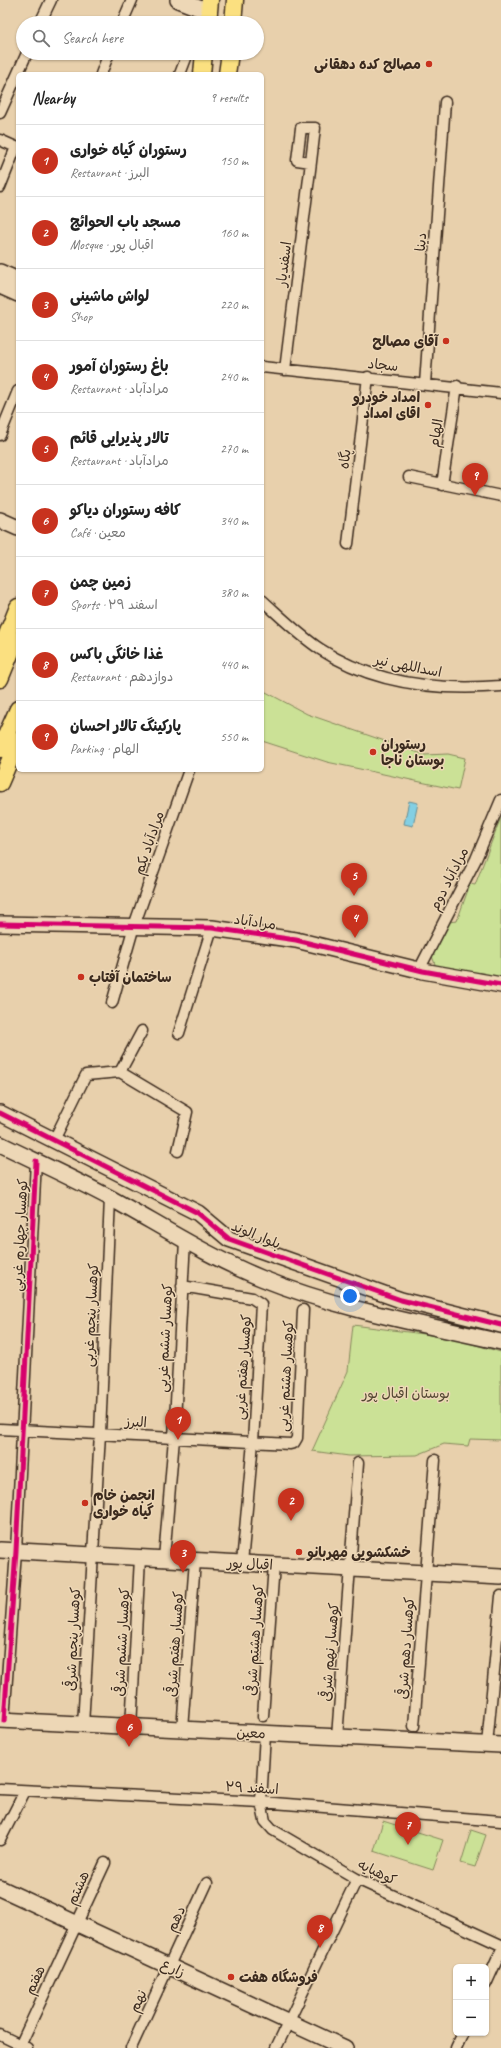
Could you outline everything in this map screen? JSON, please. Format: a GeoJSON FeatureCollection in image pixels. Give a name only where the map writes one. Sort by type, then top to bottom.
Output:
{"type":"FeatureCollection","features":[{"type":"Feature","properties":{"kind":"main road"},"geometry":{"type":"LineString","coordinates":[[234,16],[235,0]]}},
{"type":"Feature","properties":{"kind":"main road"},"geometry":{"type":"LineString","coordinates":[[202,72],[203,60]]}},
{"type":"Feature","properties":{"kind":"main road"},"geometry":{"type":"LineString","coordinates":[[227,72],[229,60]]}},
{"type":"Feature","properties":{"kind":"main road"},"geometry":{"type":"LineString","coordinates":[[0,652],[16,612]]}},
{"type":"Feature","properties":{"kind":"main road"},"geometry":{"type":"LineString","coordinates":[[0,679],[16,640]]}},
{"type":"Feature","properties":{"kind":"main road"},"geometry":{"type":"LineString","coordinates":[[0,750],[16,713]]}},
{"type":"Feature","properties":{"kind":"main road"},"geometry":{"type":"LineString","coordinates":[[0,783],[16,746]]}},
{"type":"Feature","properties":{"kind":"street"},"geometry":{"type":"LineString","coordinates":[[43,16],[51,0]]}},
{"type":"Feature","properties":{"kind":"street"},"geometry":{"type":"LineString","coordinates":[[125,16],[132,0]]}},
{"type":"Feature","properties":{"kind":"street"},"geometry":{"type":"LineString","coordinates":[[187,2],[209,12]]}},
{"type":"Feature","properties":{"kind":"street"},"geometry":{"type":"LineString","coordinates":[[18,72],[24,60]]}},
{"type":"Feature","properties":{"kind":"street"},"geometry":{"type":"LineString","coordinates":[[101,72],[106,60]]}},
{"type":"Feature","properties":{"kind":"street"},"geometry":{"type":"LineString","coordinates":[[181,72],[185,60]]}},
{"type":"Feature","properties":{"kind":"street"},"geometry":{"type":"LineString","coordinates":[[0,113],[16,77]]}},
{"type":"Feature","properties":{"kind":"street","name":"دینا"},"geometry":{"type":"LineString","coordinates":[[425,384],[445,102]]}},
{"type":"Feature","properties":{"kind":"street"},"geometry":{"type":"LineString","coordinates":[[0,140],[16,148]]}},
{"type":"Feature","properties":{"kind":"street"},"geometry":{"type":"LineString","coordinates":[[0,187],[16,150]]}},
{"type":"Feature","properties":{"kind":"street","name":"اسفندیار"},"geometry":{"type":"LineString","coordinates":[[285,370],[311,162]]}},
{"type":"Feature","properties":{"kind":"street"},"geometry":{"type":"LineString","coordinates":[[0,272],[16,279]]}},
{"type":"Feature","properties":{"kind":"street"},"geometry":{"type":"LineString","coordinates":[[0,286],[16,293]]}},
{"type":"Feature","properties":{"kind":"street","name":"سجاد"},"geometry":{"type":"LineString","coordinates":[[264,367],[457,386],[501,393]]}},
{"type":"Feature","properties":{"kind":"street","name":"پگاه"},"geometry":{"type":"LineString","coordinates":[[348,544],[368,377]]}},
{"type":"Feature","properties":{"kind":"street","name":"الهام"},"geometry":{"type":"LineString","coordinates":[[442,485],[457,386]]}},
{"type":"Feature","properties":{"kind":"street"},"geometry":{"type":"LineString","coordinates":[[0,435],[16,396]]}},
{"type":"Feature","properties":{"kind":"street"},"geometry":{"type":"LineString","coordinates":[[409,477],[501,496]]}},
{"type":"Feature","properties":{"kind":"street"},"geometry":{"type":"LineString","coordinates":[[0,520],[16,527]]}},
{"type":"Feature","properties":{"kind":"street","name":"اسداللهی نیر"},"geometry":{"type":"LineString","coordinates":[[264,602],[309,641],[345,664],[361,671],[395,680],[431,686],[501,686]]}},
{"type":"Feature","properties":{"kind":"street","name":"مرادآباد یکم"},"geometry":{"type":"LineString","coordinates":[[112,1004],[134,926],[188,772]]}},
{"type":"Feature","properties":{"kind":"street","name":"مرادآباد دوم"},"geometry":{"type":"LineString","coordinates":[[419,970],[476,859],[501,800]]}},
{"type":"Feature","properties":{"kind":"street","name":"مرادآباد"},"geometry":{"type":"LineString","coordinates":[[0,924],[212,928],[296,940],[419,970],[501,985]]}},
{"type":"Feature","properties":{"kind":"street"},"geometry":{"type":"LineString","coordinates":[[179,1033],[212,928]]}},
{"type":"Feature","properties":{"kind":"street"},"geometry":{"type":"LineString","coordinates":[[120,1072],[142,1031]]}},
{"type":"Feature","properties":{"kind":"street"},"geometry":{"type":"LineString","coordinates":[[54,1140],[86,1075],[120,1072],[187,1112],[178,1151]]}},
{"type":"Feature","properties":{"kind":"street","name":"بلوار الوند"},"geometry":{"type":"LineString","coordinates":[[0,1113],[198,1213],[229,1239],[401,1300],[501,1325]]}},
{"type":"Feature","properties":{"kind":"street"},"geometry":{"type":"LineString","coordinates":[[0,1144],[110,1198],[227,1263],[304,1294],[394,1318],[501,1342]]}},
{"type":"Feature","properties":{"kind":"street","name":"کوهسار چهارم غربی"},"geometry":{"type":"LineString","coordinates":[[2,1720],[16,1551],[36,1161]]}},
{"type":"Feature","properties":{"kind":"street","name":"کوهسار پنجم غربی"},"geometry":{"type":"LineString","coordinates":[[92,1555],[100,1434],[110,1198]]}},
{"type":"Feature","properties":{"kind":"street","name":"کوهسار ششم غربی"},"geometry":{"type":"LineString","coordinates":[[164,1559],[174,1438],[185,1241]]}},
{"type":"Feature","properties":{"kind":"street","name":"کوهسار هفتم غربی"},"geometry":{"type":"LineString","coordinates":[[182,1286],[252,1298],[261,1304],[253,1442]]}},
{"type":"Feature","properties":{"kind":"street","name":"کوهسار هشتم غربی"},"geometry":{"type":"LineString","coordinates":[[294,1443],[297,1438],[303,1310]]}},
{"type":"Feature","properties":{"kind":"street","name":"البرز"},"geometry":{"type":"LineString","coordinates":[[0,1429],[294,1443]]}},
{"type":"Feature","properties":{"kind":"street"},"geometry":{"type":"LineString","coordinates":[[242,1563],[253,1442]]}},
{"type":"Feature","properties":{"kind":"street","name":"کوهسار دهم شرقی"},"geometry":{"type":"LineString","coordinates":[[414,1726],[434,1460]]}},
{"type":"Feature","properties":{"kind":"street","name":"کوهسار نهم شرقی"},"geometry":{"type":"LineString","coordinates":[[337,1737],[358,1463]]}},
{"type":"Feature","properties":{"kind":"street","name":"اقبال پور"},"geometry":{"type":"LineString","coordinates":[[0,1550],[501,1577]]}},
{"type":"Feature","properties":{"kind":"street","name":"کوهسار پنجم شرقی"},"geometry":{"type":"LineString","coordinates":[[83,1725],[92,1555]]}},
{"type":"Feature","properties":{"kind":"street","name":"کوهسار ششم شرقی"},"geometry":{"type":"LineString","coordinates":[[131,1727],[140,1558]]}},
{"type":"Feature","properties":{"kind":"street","name":"کوهسار هفتم شرقی"},"geometry":{"type":"LineString","coordinates":[[182,1730],[195,1561]]}},
{"type":"Feature","properties":{"kind":"street","name":"کوهسار هشتم شرقی"},"geometry":{"type":"LineString","coordinates":[[262,1716],[274,1565]]}},
{"type":"Feature","properties":{"kind":"street"},"geometry":{"type":"LineString","coordinates":[[494,1745],[501,1596]]}},
{"type":"Feature","properties":{"kind":"street","name":"معین"},"geometry":{"type":"LineString","coordinates":[[2,1720],[494,1745]]}},
{"type":"Feature","properties":{"kind":"street","name":"کوهپایه"},"geometry":{"type":"LineString","coordinates":[[265,1734],[261,1802],[265,1821],[273,1830],[358,1879],[501,1945]]}},
{"type":"Feature","properties":{"kind":"street","name":"۲۹ اسفند"},"geometry":{"type":"LineString","coordinates":[[0,1789],[261,1802],[501,1822]]}},
{"type":"Feature","properties":{"kind":"street"},"geometry":{"type":"LineString","coordinates":[[0,1840],[25,1791]]}},
{"type":"Feature","properties":{"kind":"street","name":"هشتم"},"geometry":{"type":"LineString","coordinates":[[77,1924],[105,1863]]}},
{"type":"Feature","properties":{"kind":"street"},"geometry":{"type":"LineString","coordinates":[[276,2048],[358,1879]]}},
{"type":"Feature","properties":{"kind":"street","name":"دهم"},"geometry":{"type":"LineString","coordinates":[[170,1967],[207,1883]]}},
{"type":"Feature","properties":{"kind":"street","name":"زارع"},"geometry":{"type":"LineString","coordinates":[[0,1888],[345,2048]]}},
{"type":"Feature","properties":{"kind":"street","name":"هفتم"},"geometry":{"type":"LineString","coordinates":[[22,2047],[77,1924]]}},
{"type":"Feature","properties":{"kind":"street"},"geometry":{"type":"LineString","coordinates":[[489,1977],[501,1951]]}},
{"type":"Feature","properties":{"kind":"street","name":"نهم"},"geometry":{"type":"LineString","coordinates":[[131,2048],[170,1967]]}},
{"type":"Feature","properties":{"kind":"street"},"geometry":{"type":"LineString","coordinates":[[0,2035],[22,2047]]}},
{"type":"Feature","properties":{"kind":"street"},"geometry":{"type":"LineString","coordinates":[[456,2048],[462,2036]]}},
{"type":"Feature","properties":{"kind":"green space"},"geometry":{"type":"Polygon","coordinates":[[[264,691],[307,714],[425,755],[448,754],[465,758],[458,790],[327,762],[264,742],[264,691]]]}},
{"type":"Feature","properties":{"kind":"green space"},"geometry":{"type":"Polygon","coordinates":[[[501,817],[501,979],[436,967],[432,956],[448,922],[457,921],[470,884],[475,885],[501,817]]]}},
{"type":"Feature","properties":{"kind":"green space","name":"بوستان اقبال پور"},"geometry":{"type":"Polygon","coordinates":[[[353,1325],[447,1337],[501,1352],[501,1440],[470,1439],[468,1446],[444,1444],[417,1455],[349,1456],[312,1451],[348,1371],[353,1325]]]}},
{"type":"Feature","properties":{"kind":"green space"},"geometry":{"type":"Polygon","coordinates":[[[383,1821],[443,1840],[433,1870],[374,1851],[383,1821]]]}},
{"type":"Feature","properties":{"kind":"green space"},"geometry":{"type":"Polygon","coordinates":[[[471,1830],[486,1835],[475,1867],[461,1863],[471,1830]]]}},
{"type":"Feature","properties":{"kind":"water"},"geometry":{"type":"Polygon","coordinates":[[[409,801],[418,803],[413,826],[404,824],[409,801]]]}},
{"type":"Feature","properties":{"kind":"cycle path"},"geometry":{"type":"LineString","coordinates":[[0,924],[212,928],[296,940],[423,971],[501,985]]}},
{"type":"Feature","properties":{"kind":"cycle path"},"geometry":{"type":"LineString","coordinates":[[0,1113],[198,1213],[229,1239],[401,1300],[501,1325]]}},
{"type":"Feature","properties":{"kind":"cycle path"},"geometry":{"type":"LineString","coordinates":[[4,1721],[16,1551],[36,1161]]}},
{"type":"Feature","properties":{"kind":"place","name":"مصالح کده دهقانی"},"geometry":{"type":"Point","coordinates":[429,64]}},
{"type":"Feature","properties":{"kind":"place","name":"آقای مصالح"},"geometry":{"type":"Point","coordinates":[446,341]}},
{"type":"Feature","properties":{"kind":"place","name":"امداد خودرو اقای امداد"},"geometry":{"type":"Point","coordinates":[428,405]}},
{"type":"Feature","properties":{"kind":"place","name":"پارکینگ تالار احسان"},"geometry":{"type":"Point","coordinates":[475,496]}},
{"type":"Feature","properties":{"kind":"place","name":"رستوران بوستان ناجا"},"geometry":{"type":"Point","coordinates":[373,752]}},
{"type":"Feature","properties":{"kind":"place","name":"تالار پذیرایی قائم"},"geometry":{"type":"Point","coordinates":[354,896]}},
{"type":"Feature","properties":{"kind":"place","name":"باغ رستوران آمور"},"geometry":{"type":"Point","coordinates":[355,938]}},
{"type":"Feature","properties":{"kind":"place","name":"ساختمان آفتاب"},"geometry":{"type":"Point","coordinates":[81,977]}},
{"type":"Feature","properties":{"kind":"place","name":"رستوران گیاه خواری"},"geometry":{"type":"Point","coordinates":[178,1440]}},
{"type":"Feature","properties":{"kind":"place","name":"انجمن خام گیاه خواری"},"geometry":{"type":"Point","coordinates":[85,1503]}},
{"type":"Feature","properties":{"kind":"place","name":"مسجد باب الحوائج"},"geometry":{"type":"Point","coordinates":[291,1521]}},
{"type":"Feature","properties":{"kind":"place","name":"خشکشویی مهربانو"},"geometry":{"type":"Point","coordinates":[299,1552]}},
{"type":"Feature","properties":{"kind":"place","name":"لواش ماشینی"},"geometry":{"type":"Point","coordinates":[183,1573]}},
{"type":"Feature","properties":{"kind":"place","name":"کافه رستوران دیاکو"},"geometry":{"type":"Point","coordinates":[129,1747]}},
{"type":"Feature","properties":{"kind":"place","name":"زمین چمن"},"geometry":{"type":"Point","coordinates":[408,1845]}},
{"type":"Feature","properties":{"kind":"place","name":"غذا خانگی باکس"},"geometry":{"type":"Point","coordinates":[320,1948]}},
{"type":"Feature","properties":{"kind":"place","name":"فروشگاه هفت"},"geometry":{"type":"Point","coordinates":[231,1977]}}]}
